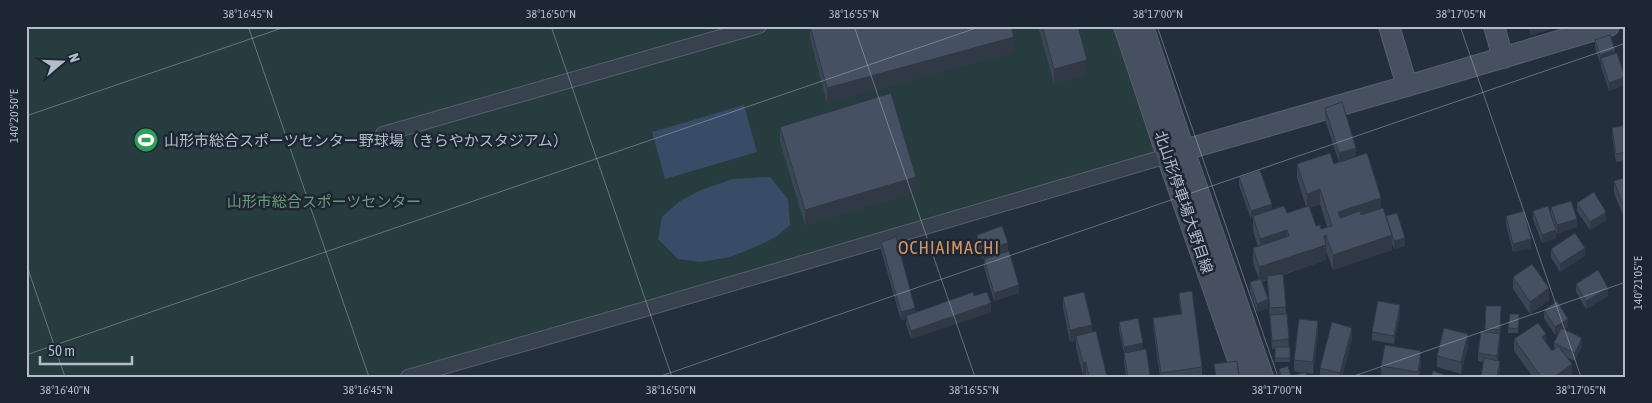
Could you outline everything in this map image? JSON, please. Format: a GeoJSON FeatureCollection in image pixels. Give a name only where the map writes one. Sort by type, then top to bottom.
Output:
{"type":"FeatureCollection","features":[{"type":"Feature","properties":{"kind":"main road","name":"北山形停車場大野目線"},"geometry":{"type":"LineString","coordinates":[[1124,26],[1176,153],[1263,377]]}},
{"type":"Feature","properties":{"kind":"main road","name":"北山形停車場大野目線"},"geometry":{"type":"LineString","coordinates":[[1143,26],[1176,153],[1244,377]]}},
{"type":"Feature","properties":{"kind":"main road"},"geometry":{"type":"LineString","coordinates":[[1389,26],[1407,86]]}},
{"type":"Feature","properties":{"kind":"main road"},"geometry":{"type":"LineString","coordinates":[[1494,26],[1503,58]]}},
{"type":"Feature","properties":{"kind":"main road"},"geometry":{"type":"LineString","coordinates":[[1176,153],[1609,26]]}},
{"type":"Feature","properties":{"kind":"street"},"geometry":{"type":"LineString","coordinates":[[383,134],[759,26]]}},
{"type":"Feature","properties":{"kind":"street"},"geometry":{"type":"LineString","coordinates":[[408,377],[633,313],[1176,153]]}},
{"type":"Feature","properties":{"kind":"green space","name":"山形市総合スポーツセンター"},"geometry":{"type":"Polygon","coordinates":[[[26,26],[1124,26],[1167,156],[408,377],[26,377],[26,26]]]}},
{"type":"Feature","properties":{"kind":"water"},"geometry":{"type":"Polygon","coordinates":[[[744,105],[757,152],[665,179],[652,132],[744,105]]]}},
{"type":"Feature","properties":{"kind":"water"},"geometry":{"type":"Polygon","coordinates":[[[770,177],[788,199],[790,225],[776,237],[730,257],[701,262],[678,259],[658,239],[662,217],[680,201],[701,190],[733,179],[770,177]]]}},
{"type":"Feature","properties":{"kind":"building"},"geometry":{"type":"Polygon","coordinates":[[[810,26],[1011,26],[1014,37],[827,88],[810,26]]]}},
{"type":"Feature","properties":{"kind":"building"},"geometry":{"type":"Polygon","coordinates":[[[1042,26],[1078,26],[1087,60],[1054,69],[1042,26]]]}},
{"type":"Feature","properties":{"kind":"building"},"geometry":{"type":"Polygon","coordinates":[[[1610,35],[1615,50],[1600,55],[1595,40],[1610,35]]]}},
{"type":"Feature","properties":{"kind":"building"},"geometry":{"type":"Polygon","coordinates":[[[1617,53],[1625,77],[1609,83],[1601,58],[1617,53]]]}},
{"type":"Feature","properties":{"kind":"building"},"geometry":{"type":"Polygon","coordinates":[[[891,93],[916,177],[805,210],[780,127],[891,93]]]}},
{"type":"Feature","properties":{"kind":"building"},"geometry":{"type":"Polygon","coordinates":[[[1342,102],[1356,148],[1339,153],[1325,108],[1342,102]]]}},
{"type":"Feature","properties":{"kind":"building"},"geometry":{"type":"Polygon","coordinates":[[[1626,125],[1626,152],[1616,154],[1612,128],[1626,125]]]}},
{"type":"Feature","properties":{"kind":"building"},"geometry":{"type":"Polygon","coordinates":[[[1330,153],[1334,164],[1367,153],[1381,198],[1338,212],[1340,218],[1360,211],[1361,215],[1383,208],[1392,235],[1333,255],[1326,235],[1324,236],[1326,245],[1259,267],[1253,248],[1289,236],[1287,230],[1260,239],[1253,216],[1284,206],[1287,213],[1309,206],[1316,226],[1320,225],[1321,229],[1332,226],[1320,189],[1307,194],[1297,164],[1330,153]]]}},
{"type":"Feature","properties":{"kind":"building"},"geometry":{"type":"Polygon","coordinates":[[[1260,170],[1272,204],[1251,211],[1239,177],[1260,170]]]}},
{"type":"Feature","properties":{"kind":"building"},"geometry":{"type":"Polygon","coordinates":[[[1626,177],[1626,212],[1614,181],[1626,177]]]}},
{"type":"Feature","properties":{"kind":"building"},"geometry":{"type":"Polygon","coordinates":[[[1594,192],[1606,212],[1590,222],[1577,203],[1594,192]]]}},
{"type":"Feature","properties":{"kind":"building"},"geometry":{"type":"Polygon","coordinates":[[[1571,201],[1577,219],[1557,225],[1551,207],[1571,201]]]}},
{"type":"Feature","properties":{"kind":"building"},"geometry":{"type":"Polygon","coordinates":[[[1548,206],[1556,230],[1542,235],[1533,211],[1548,206]]]}},
{"type":"Feature","properties":{"kind":"building"},"geometry":{"type":"Polygon","coordinates":[[[1524,211],[1531,239],[1513,244],[1506,216],[1524,211]]]}},
{"type":"Feature","properties":{"kind":"building"},"geometry":{"type":"Polygon","coordinates":[[[1397,213],[1405,238],[1394,241],[1386,216],[1397,213]]]}},
{"type":"Feature","properties":{"kind":"building"},"geometry":{"type":"Polygon","coordinates":[[[1002,226],[1008,243],[982,251],[977,235],[1002,226]]]}},
{"type":"Feature","properties":{"kind":"building"},"geometry":{"type":"Polygon","coordinates":[[[1575,233],[1585,248],[1560,264],[1551,249],[1575,233]]]}},
{"type":"Feature","properties":{"kind":"building"},"geometry":{"type":"Polygon","coordinates":[[[896,237],[915,308],[901,312],[881,242],[896,237]]]}},
{"type":"Feature","properties":{"kind":"building"},"geometry":{"type":"Polygon","coordinates":[[[1009,251],[1019,285],[994,293],[984,259],[1009,251]]]}},
{"type":"Feature","properties":{"kind":"building"},"geometry":{"type":"Polygon","coordinates":[[[1532,264],[1549,288],[1530,302],[1513,277],[1532,264]]]}},
{"type":"Feature","properties":{"kind":"building"},"geometry":{"type":"Polygon","coordinates":[[[1598,270],[1608,288],[1586,301],[1576,284],[1598,270]]]}},
{"type":"Feature","properties":{"kind":"building"},"geometry":{"type":"Polygon","coordinates":[[[1283,274],[1286,307],[1270,308],[1267,276],[1283,274]]]}},
{"type":"Feature","properties":{"kind":"building"},"geometry":{"type":"Polygon","coordinates":[[[1261,279],[1268,299],[1257,304],[1250,282],[1261,279]]]}},
{"type":"Feature","properties":{"kind":"building"},"geometry":{"type":"Polygon","coordinates":[[[1192,291],[1202,367],[1161,373],[1153,318],[1182,314],[1179,293],[1192,291]]]}},
{"type":"Feature","properties":{"kind":"building"},"geometry":{"type":"Polygon","coordinates":[[[973,292],[974,296],[987,292],[991,303],[911,331],[906,316],[973,292]]]}},
{"type":"Feature","properties":{"kind":"building"},"geometry":{"type":"Polygon","coordinates":[[[1084,292],[1092,325],[1070,330],[1063,297],[1084,292]]]}},
{"type":"Feature","properties":{"kind":"building"},"geometry":{"type":"Polygon","coordinates":[[[1378,301],[1400,305],[1394,336],[1372,332],[1378,301]]]}},
{"type":"Feature","properties":{"kind":"building"},"geometry":{"type":"Polygon","coordinates":[[[1557,301],[1568,319],[1555,327],[1544,310],[1557,301]]]}},
{"type":"Feature","properties":{"kind":"building"},"geometry":{"type":"Polygon","coordinates":[[[1486,306],[1501,306],[1500,330],[1485,329],[1486,306]]]}},
{"type":"Feature","properties":{"kind":"building"},"geometry":{"type":"Polygon","coordinates":[[[1287,314],[1289,339],[1272,341],[1270,315],[1287,314]]]}},
{"type":"Feature","properties":{"kind":"building"},"geometry":{"type":"Polygon","coordinates":[[[1510,314],[1519,314],[1518,329],[1508,328],[1510,314]]]}},
{"type":"Feature","properties":{"kind":"building"},"geometry":{"type":"Polygon","coordinates":[[[1138,318],[1143,343],[1124,347],[1119,322],[1138,318]]]}},
{"type":"Feature","properties":{"kind":"building"},"geometry":{"type":"Polygon","coordinates":[[[1299,319],[1318,321],[1313,362],[1294,360],[1299,319]]]}},
{"type":"Feature","properties":{"kind":"building"},"geometry":{"type":"Polygon","coordinates":[[[1332,322],[1352,328],[1340,373],[1320,368],[1332,322]]]}},
{"type":"Feature","properties":{"kind":"building"},"geometry":{"type":"Polygon","coordinates":[[[1538,323],[1546,334],[1542,337],[1552,351],[1558,346],[1572,364],[1554,377],[1541,377],[1514,339],[1538,323]]]}},
{"type":"Feature","properties":{"kind":"building"},"geometry":{"type":"Polygon","coordinates":[[[1444,328],[1468,334],[1461,362],[1437,356],[1444,328]]]}},
{"type":"Feature","properties":{"kind":"building"},"geometry":{"type":"Polygon","coordinates":[[[1561,328],[1582,338],[1575,353],[1554,343],[1561,328]]]}},
{"type":"Feature","properties":{"kind":"building"},"geometry":{"type":"Polygon","coordinates":[[[1096,331],[1107,377],[1089,377],[1086,362],[1083,363],[1076,336],[1096,331]]]}},
{"type":"Feature","properties":{"kind":"building"},"geometry":{"type":"Polygon","coordinates":[[[1481,331],[1500,334],[1497,356],[1478,353],[1481,331]]]}},
{"type":"Feature","properties":{"kind":"building"},"geometry":{"type":"Polygon","coordinates":[[[1385,345],[1421,351],[1418,372],[1381,366],[1385,345]]]}},
{"type":"Feature","properties":{"kind":"building"},"geometry":{"type":"Polygon","coordinates":[[[1275,347],[1290,347],[1290,358],[1275,358],[1275,347]]]}},
{"type":"Feature","properties":{"kind":"building"},"geometry":{"type":"Polygon","coordinates":[[[1146,349],[1150,375],[1128,377],[1124,353],[1146,349]]]}},
{"type":"Feature","properties":{"kind":"building"},"geometry":{"type":"Polygon","coordinates":[[[1484,358],[1500,361],[1497,377],[1481,377],[1484,358]]]}},
{"type":"Feature","properties":{"kind":"building"},"geometry":{"type":"Polygon","coordinates":[[[1237,361],[1239,377],[1216,377],[1214,364],[1237,361]]]}},
{"type":"Feature","properties":{"kind":"building"},"geometry":{"type":"Polygon","coordinates":[[[1288,366],[1291,376],[1282,377],[1279,369],[1288,366]]]}},
{"type":"Feature","properties":{"kind":"building"},"geometry":{"type":"Polygon","coordinates":[[[1433,371],[1451,377],[1431,377],[1433,371]]]}},
{"type":"Feature","properties":{"kind":"building"},"geometry":{"type":"Polygon","coordinates":[[[1306,372],[1307,377],[1287,377],[1306,372]]]}},
{"type":"Feature","properties":{"kind":"place","name":"山形市総合スポーツセンター野球場（きらやかスタジアム）"},"geometry":{"type":"Point","coordinates":[146,140]}},
{"type":"Feature","properties":{"kind":"district","name":"OCHIAIMACHI"},"geometry":{"type":"Point","coordinates":[949,247]}}]}
